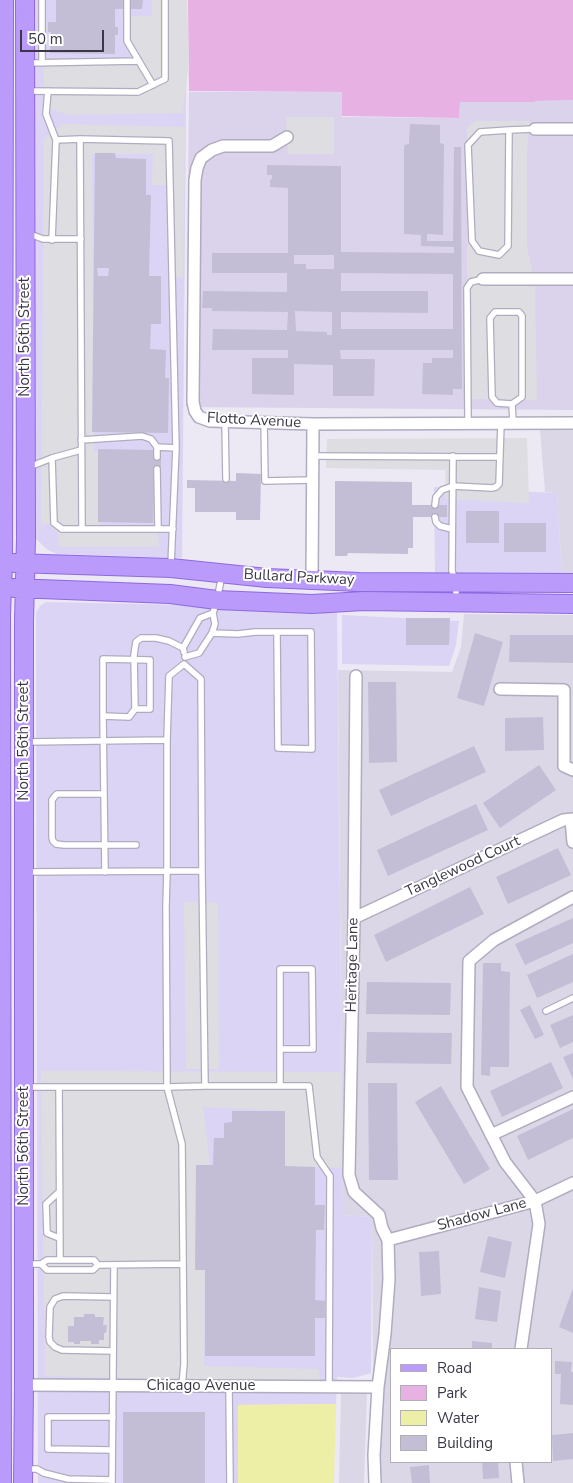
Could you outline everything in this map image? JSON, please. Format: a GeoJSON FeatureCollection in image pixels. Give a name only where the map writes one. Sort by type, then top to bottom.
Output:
{"type":"FeatureCollection","features":[{"type":"Feature","properties":{"kind":"main road","name":"North 56th Street"},"geometry":{"type":"LineString","coordinates":[[23,1476],[24,1384],[32,1264],[24,1087],[25,91],[34,63],[25,0]]}},
{"type":"Feature","properties":{"kind":"main road","name":"North 56th Street"},"geometry":{"type":"LineString","coordinates":[[3,8],[1,432],[1,1417],[3,1478]]}},
{"type":"Feature","properties":{"kind":"main road"},"geometry":{"type":"LineString","coordinates":[[3,8],[12,17],[12,80],[18,88],[25,91]]}},
{"type":"Feature","properties":{"kind":"main road"},"geometry":{"type":"LineString","coordinates":[[2,168],[15,224],[25,232]]}},
{"type":"Feature","properties":{"kind":"main road"},"geometry":{"type":"LineString","coordinates":[[2,249],[9,250],[15,265],[17,339],[25,356]]}},
{"type":"Feature","properties":{"kind":"main road","name":"Bullard Parkway"},"geometry":{"type":"LineString","coordinates":[[2,563],[171,568],[267,578],[312,580],[573,583]]}},
{"type":"Feature","properties":{"kind":"main road","name":"Bullard Parkway"},"geometry":{"type":"LineString","coordinates":[[1,588],[170,594],[215,606],[364,601],[573,604]]}},
{"type":"Feature","properties":{"kind":"main road"},"geometry":{"type":"LineString","coordinates":[[1,800],[9,808],[12,820],[14,884],[16,894],[24,910]]}},
{"type":"Feature","properties":{"kind":"main road"},"geometry":{"type":"LineString","coordinates":[[1,984],[9,986],[12,995],[13,1054],[17,1074],[24,1087]]}},
{"type":"Feature","properties":{"kind":"street"},"geometry":{"type":"LineString","coordinates":[[534,129],[573,129]]}},
{"type":"Feature","properties":{"kind":"street","name":"Flotto Avenue"},"geometry":{"type":"LineString","coordinates":[[287,137],[272,146],[224,146],[212,150],[201,158],[197,168],[195,180],[193,402],[199,417],[210,421],[225,422],[312,424],[573,423]]}},
{"type":"Feature","properties":{"kind":"street"},"geometry":{"type":"LineString","coordinates":[[483,279],[573,279]]}},
{"type":"Feature","properties":{"kind":"street"},"geometry":{"type":"LineString","coordinates":[[312,424],[312,580]]}},
{"type":"Feature","properties":{"kind":"street","name":"Heritage Lane"},"geometry":{"type":"LineString","coordinates":[[356,676],[354,918],[348,1174],[354,1192],[379,1215],[382,1228],[388,1240],[389,1279],[385,1334],[378,1387],[374,1455],[375,1483]]}},
{"type":"Feature","properties":{"kind":"street"},"geometry":{"type":"LineString","coordinates":[[500,689],[564,690],[564,766],[573,770]]}},
{"type":"Feature","properties":{"kind":"street","name":"Tanglewood Court"},"geometry":{"type":"LineString","coordinates":[[354,918],[563,820],[572,820]]}},
{"type":"Feature","properties":{"kind":"street"},"geometry":{"type":"LineString","coordinates":[[572,820],[573,842]]}},
{"type":"Feature","properties":{"kind":"street"},"geometry":{"type":"LineString","coordinates":[[521,1348],[539,1224],[534,1201],[505,1162],[467,1087],[469,961],[494,940],[573,897]]}},
{"type":"Feature","properties":{"kind":"street"},"geometry":{"type":"LineString","coordinates":[[491,1135],[573,1097]]}},
{"type":"Feature","properties":{"kind":"street","name":"Shadow Lane"},"geometry":{"type":"LineString","coordinates":[[388,1240],[534,1201],[573,1183]]}},
{"type":"Feature","properties":{"kind":"street"},"geometry":{"type":"LineString","coordinates":[[1,1263],[32,1264]]}},
{"type":"Feature","properties":{"kind":"street","name":"Chicago Avenue"},"geometry":{"type":"LineString","coordinates":[[24,1384],[378,1387]]}},
{"type":"Feature","properties":{"kind":"street"},"geometry":{"type":"LineString","coordinates":[[516,1463],[518,1483]]}},
{"type":"Feature","properties":{"kind":"lane"},"geometry":{"type":"LineString","coordinates":[[42,0],[34,63],[139,62]]}},
{"type":"Feature","properties":{"kind":"lane"},"geometry":{"type":"LineString","coordinates":[[127,0],[127,41],[154,85]]}},
{"type":"Feature","properties":{"kind":"lane"},"geometry":{"type":"LineString","coordinates":[[25,91],[138,92],[165,79],[165,0]]}},
{"type":"Feature","properties":{"kind":"lane"},"geometry":{"type":"LineString","coordinates":[[48,91],[46,114],[56,140],[52,240]]}},
{"type":"Feature","properties":{"kind":"lane"},"geometry":{"type":"LineString","coordinates":[[509,130],[508,246],[499,255],[480,251],[472,241],[468,145],[480,132],[509,130],[534,129]]}},
{"type":"Feature","properties":{"kind":"lane"},"geometry":{"type":"LineString","coordinates":[[80,139],[82,529]]}},
{"type":"Feature","properties":{"kind":"lane"},"geometry":{"type":"LineString","coordinates":[[56,140],[169,141],[176,448],[171,568]]}},
{"type":"Feature","properties":{"kind":"lane"},"geometry":{"type":"LineString","coordinates":[[25,232],[43,239],[81,239]]}},
{"type":"Feature","properties":{"kind":"lane"},"geometry":{"type":"LineString","coordinates":[[468,423],[467,288],[471,282],[483,279]]}},
{"type":"Feature","properties":{"kind":"lane"},"geometry":{"type":"LineString","coordinates":[[495,312],[519,312],[522,316],[522,396],[512,404],[497,403],[492,396],[490,318],[495,312]]}},
{"type":"Feature","properties":{"kind":"lane"},"geometry":{"type":"LineString","coordinates":[[512,404],[513,423]]}},
{"type":"Feature","properties":{"kind":"lane"},"geometry":{"type":"LineString","coordinates":[[225,422],[226,479]]}},
{"type":"Feature","properties":{"kind":"lane"},"geometry":{"type":"LineString","coordinates":[[264,422],[265,481],[312,480]]}},
{"type":"Feature","properties":{"kind":"lane"},"geometry":{"type":"LineString","coordinates":[[435,505],[439,492],[453,486],[496,487],[500,480],[500,423]]}},
{"type":"Feature","properties":{"kind":"lane"},"geometry":{"type":"LineString","coordinates":[[81,440],[142,436],[152,439],[157,447],[157,457]]}},
{"type":"Feature","properties":{"kind":"lane"},"geometry":{"type":"LineString","coordinates":[[157,447],[176,448]]}},
{"type":"Feature","properties":{"kind":"lane"},"geometry":{"type":"LineString","coordinates":[[26,468],[81,450]]}},
{"type":"Feature","properties":{"kind":"lane"},"geometry":{"type":"LineString","coordinates":[[312,456],[500,457]]}},
{"type":"Feature","properties":{"kind":"lane"},"geometry":{"type":"LineString","coordinates":[[453,456],[452,571],[456,583],[456,602]]}},
{"type":"Feature","properties":{"kind":"lane"},"geometry":{"type":"LineString","coordinates":[[52,458],[54,523],[62,530],[173,528]]}},
{"type":"Feature","properties":{"kind":"lane"},"geometry":{"type":"LineString","coordinates":[[157,469],[158,528]]}},
{"type":"Feature","properties":{"kind":"lane"},"geometry":{"type":"LineString","coordinates":[[436,517],[436,522],[440,526],[452,529]]}},
{"type":"Feature","properties":{"kind":"lane"},"geometry":{"type":"LineString","coordinates":[[185,657],[199,653],[212,633],[222,573]]}},
{"type":"Feature","properties":{"kind":"lane"},"geometry":{"type":"LineString","coordinates":[[182,1386],[184,1364],[182,1144],[167,1087],[168,676],[184,664],[183,648],[200,618],[215,606]]}},
{"type":"Feature","properties":{"kind":"lane"},"geometry":{"type":"LineString","coordinates":[[212,633],[238,634],[277,632],[311,632],[312,749],[278,748],[277,632]]}},
{"type":"Feature","properties":{"kind":"lane"},"geometry":{"type":"LineString","coordinates":[[103,716],[129,717],[134,709],[134,659],[136,642],[140,638],[156,638],[183,648]]}},
{"type":"Feature","properties":{"kind":"lane"},"geometry":{"type":"LineString","coordinates":[[105,872],[103,659],[150,660],[150,709],[134,709]]}},
{"type":"Feature","properties":{"kind":"lane"},"geometry":{"type":"LineString","coordinates":[[184,664],[201,679],[204,1086]]}},
{"type":"Feature","properties":{"kind":"lane"},"geometry":{"type":"LineString","coordinates":[[24,742],[167,740]]}},
{"type":"Feature","properties":{"kind":"lane"},"geometry":{"type":"LineString","coordinates":[[104,794],[57,794],[52,800],[52,838],[56,844],[136,845]]}},
{"type":"Feature","properties":{"kind":"lane"},"geometry":{"type":"LineString","coordinates":[[24,872],[202,871]]}},
{"type":"Feature","properties":{"kind":"lane"},"geometry":{"type":"LineString","coordinates":[[280,1048],[313,1049],[312,969],[280,969],[280,1048],[280,1086]]}},
{"type":"Feature","properties":{"kind":"lane"},"geometry":{"type":"LineString","coordinates":[[546,1011],[573,998]]}},
{"type":"Feature","properties":{"kind":"lane"},"geometry":{"type":"LineString","coordinates":[[24,1087],[309,1086],[317,1157],[330,1176],[330,1387]]}},
{"type":"Feature","properties":{"kind":"lane"},"geometry":{"type":"LineString","coordinates":[[59,1087],[60,1260]]}},
{"type":"Feature","properties":{"kind":"lane"},"geometry":{"type":"LineString","coordinates":[[59,1192],[46,1204],[47,1232],[59,1238]]}},
{"type":"Feature","properties":{"kind":"lane"},"geometry":{"type":"LineString","coordinates":[[32,1264],[47,1260],[94,1260],[98,1265]]}},
{"type":"Feature","properties":{"kind":"lane"},"geometry":{"type":"LineString","coordinates":[[32,1264],[47,1270],[93,1270],[98,1265],[183,1264]]}},
{"type":"Feature","properties":{"kind":"lane"},"geometry":{"type":"LineString","coordinates":[[23,1476],[37,1469],[44,1473],[68,1479],[112,1481],[114,1265]]}},
{"type":"Feature","properties":{"kind":"lane"},"geometry":{"type":"LineString","coordinates":[[113,1297],[63,1296],[55,1300],[50,1308],[49,1330],[50,1342],[55,1347],[68,1350],[113,1351]]}},
{"type":"Feature","properties":{"kind":"lane"},"geometry":{"type":"LineString","coordinates":[[229,1386],[230,1483]]}},
{"type":"Feature","properties":{"kind":"lane"},"geometry":{"type":"LineString","coordinates":[[112,1450],[48,1449],[48,1417],[113,1417]]}},
{"type":"Feature","properties":{"kind":"shaded area"},"geometry":{"type":"Polygon","coordinates":[[[34,0],[187,0],[182,558],[57,554],[48,550],[36,539],[34,0]]]}},
{"type":"Feature","properties":{"kind":"shaded area"},"geometry":{"type":"Polygon","coordinates":[[[152,0],[187,0],[189,61],[183,113],[69,115],[49,108],[44,101],[44,61],[130,64],[131,16],[152,16],[152,0]]]}},
{"type":"Feature","properties":{"kind":"shaded area"},"geometry":{"type":"Polygon","coordinates":[[[189,92],[342,92],[342,117],[459,118],[460,102],[573,100],[573,410],[186,407],[189,92]]]}},
{"type":"Feature","properties":{"kind":"shaded area"},"geometry":{"type":"Polygon","coordinates":[[[286,117],[334,117],[334,154],[288,154],[286,117]]]}},
{"type":"Feature","properties":{"kind":"shaded area"},"geometry":{"type":"Polygon","coordinates":[[[475,121],[530,121],[527,148],[527,246],[535,287],[537,400],[467,399],[467,128],[475,121]]]}},
{"type":"Feature","properties":{"kind":"shaded area"},"geometry":{"type":"Polygon","coordinates":[[[62,124],[185,127],[183,277],[169,277],[169,185],[152,185],[153,154],[92,154],[94,452],[99,452],[100,531],[158,532],[159,547],[59,547],[58,533],[48,523],[41,526],[44,139],[62,124]]]}},
{"type":"Feature","properties":{"kind":"shaded area"},"geometry":{"type":"Polygon","coordinates":[[[573,429],[573,576],[562,576],[557,493],[545,492],[540,430],[573,429]]]}},
{"type":"Feature","properties":{"kind":"shaded area"},"geometry":{"type":"Polygon","coordinates":[[[527,438],[529,503],[446,499],[445,470],[326,468],[327,439],[527,438]]]}},
{"type":"Feature","properties":{"kind":"shaded area"},"geometry":{"type":"Polygon","coordinates":[[[434,487],[557,493],[562,576],[435,576],[434,487]]]}},
{"type":"Feature","properties":{"kind":"shaded area"},"geometry":{"type":"Polygon","coordinates":[[[46,602],[189,605],[337,612],[343,1215],[372,1217],[371,1373],[353,1378],[337,1377],[336,1404],[238,1405],[238,1483],[38,1483],[36,613],[40,606],[46,602]]]}},
{"type":"Feature","properties":{"kind":"shaded area"},"geometry":{"type":"Polygon","coordinates":[[[464,614],[573,615],[573,1483],[369,1483],[373,1375],[372,1217],[343,1215],[338,670],[452,672],[461,647],[464,614]]]}},
{"type":"Feature","properties":{"kind":"shaded area"},"geometry":{"type":"Polygon","coordinates":[[[342,615],[459,621],[456,645],[449,666],[342,664],[342,615]]]}},
{"type":"Feature","properties":{"kind":"shaded area"},"geometry":{"type":"Polygon","coordinates":[[[184,902],[218,903],[219,1069],[186,1069],[184,902]]]}},
{"type":"Feature","properties":{"kind":"shaded area"},"geometry":{"type":"Polygon","coordinates":[[[41,1071],[341,1072],[342,1168],[285,1166],[285,1111],[203,1107],[210,1165],[195,1267],[205,1270],[204,1366],[319,1369],[320,1387],[207,1380],[45,1376],[41,1071]]]}},
{"type":"Feature","properties":{"kind":"shaded area"},"geometry":{"type":"Polygon","coordinates":[[[341,1393],[367,1393],[364,1483],[339,1483],[341,1393]]]}},
{"type":"Feature","properties":{"kind":"green space"},"geometry":{"type":"Polygon","coordinates":[[[188,0],[573,0],[573,100],[460,102],[459,118],[342,116],[342,92],[189,91],[188,0]]]}},
{"type":"Feature","properties":{"kind":"water"},"geometry":{"type":"Polygon","coordinates":[[[336,1404],[334,1483],[238,1483],[238,1405],[336,1404]]]}},
{"type":"Feature","properties":{"kind":"building"},"geometry":{"type":"Polygon","coordinates":[[[56,0],[143,0],[142,9],[115,9],[115,27],[118,27],[118,35],[115,35],[115,54],[50,53],[51,32],[48,32],[48,22],[56,22],[56,0]]]}},
{"type":"Feature","properties":{"kind":"building"},"geometry":{"type":"Polygon","coordinates":[[[410,124],[440,125],[440,143],[444,144],[443,235],[427,234],[427,241],[453,241],[454,147],[461,147],[462,389],[453,389],[453,395],[422,394],[423,363],[432,363],[432,358],[453,358],[453,350],[340,350],[341,359],[375,359],[374,396],[333,396],[333,365],[294,364],[294,395],[252,394],[252,358],[288,358],[288,350],[212,350],[213,329],[287,330],[288,312],[212,311],[212,308],[202,308],[203,291],[287,292],[287,273],[212,273],[212,253],[288,253],[288,188],[270,187],[272,175],[267,175],[267,165],[341,166],[341,252],[454,253],[454,247],[421,246],[421,235],[404,234],[404,145],[409,144],[410,124]],[[294,255],[294,264],[306,264],[306,269],[334,269],[334,255],[294,255]],[[341,273],[341,291],[428,291],[428,313],[341,312],[341,329],[453,329],[453,274],[341,273]],[[295,311],[296,331],[327,332],[327,335],[332,335],[332,312],[295,311]]]}},
{"type":"Feature","properties":{"kind":"building"},"geometry":{"type":"Polygon","coordinates":[[[95,153],[115,153],[116,158],[146,159],[146,195],[151,195],[149,276],[161,276],[161,324],[151,324],[150,349],[166,350],[165,378],[169,378],[168,433],[92,432],[95,153]],[[97,268],[98,276],[108,276],[109,268],[97,268]]]}},
{"type":"Feature","properties":{"kind":"building"},"geometry":{"type":"Polygon","coordinates":[[[98,449],[154,450],[154,457],[161,457],[161,469],[154,469],[153,523],[98,522],[98,449]]]}},
{"type":"Feature","properties":{"kind":"building"},"geometry":{"type":"Polygon","coordinates":[[[236,473],[261,474],[260,520],[236,520],[236,512],[195,512],[195,488],[187,488],[187,480],[236,481],[236,473]]]}},
{"type":"Feature","properties":{"kind":"building"},"geometry":{"type":"Polygon","coordinates":[[[335,481],[412,482],[412,505],[447,505],[447,517],[413,517],[413,548],[408,548],[408,554],[348,553],[347,556],[335,556],[335,481]]]}},
{"type":"Feature","properties":{"kind":"building"},"geometry":{"type":"Polygon","coordinates":[[[466,511],[499,511],[499,543],[466,543],[466,511]]]}},
{"type":"Feature","properties":{"kind":"building"},"geometry":{"type":"Polygon","coordinates":[[[504,523],[546,523],[546,552],[504,552],[504,523]]]}},
{"type":"Feature","properties":{"kind":"building"},"geometry":{"type":"Polygon","coordinates":[[[406,618],[450,618],[449,645],[406,645],[406,618]]]}},
{"type":"Feature","properties":{"kind":"building"},"geometry":{"type":"Polygon","coordinates":[[[475,633],[503,642],[484,706],[457,698],[475,633]]]}},
{"type":"Feature","properties":{"kind":"building"},"geometry":{"type":"Polygon","coordinates":[[[510,635],[573,635],[573,663],[509,662],[510,635]]]}},
{"type":"Feature","properties":{"kind":"building"},"geometry":{"type":"Polygon","coordinates":[[[368,682],[396,682],[397,762],[369,763],[368,682]]]}},
{"type":"Feature","properties":{"kind":"building"},"geometry":{"type":"Polygon","coordinates":[[[543,717],[544,750],[505,751],[505,718],[543,717]]]}},
{"type":"Feature","properties":{"kind":"building"},"geometry":{"type":"Polygon","coordinates":[[[474,746],[486,772],[391,816],[379,790],[474,746]]]}},
{"type":"Feature","properties":{"kind":"building"},"geometry":{"type":"Polygon","coordinates":[[[539,765],[556,790],[500,828],[483,803],[539,765]]]}},
{"type":"Feature","properties":{"kind":"building"},"geometry":{"type":"Polygon","coordinates":[[[476,804],[488,830],[388,876],[377,850],[476,804]]]}},
{"type":"Feature","properties":{"kind":"building"},"geometry":{"type":"Polygon","coordinates":[[[558,848],[571,875],[508,904],[496,877],[558,848]]]}},
{"type":"Feature","properties":{"kind":"building"},"geometry":{"type":"Polygon","coordinates":[[[470,887],[484,914],[386,962],[374,935],[470,887]]]}},
{"type":"Feature","properties":{"kind":"building"},"geometry":{"type":"Polygon","coordinates":[[[573,918],[573,943],[525,965],[515,944],[573,918]]]}},
{"type":"Feature","properties":{"kind":"building"},"geometry":{"type":"Polygon","coordinates":[[[573,954],[573,982],[537,998],[527,975],[573,954]]]}},
{"type":"Feature","properties":{"kind":"building"},"geometry":{"type":"Polygon","coordinates":[[[483,963],[501,963],[501,971],[510,972],[509,1067],[490,1067],[490,1076],[481,1075],[483,963]]]}},
{"type":"Feature","properties":{"kind":"building"},"geometry":{"type":"Polygon","coordinates":[[[367,982],[451,983],[450,1015],[366,1014],[367,982]]]}},
{"type":"Feature","properties":{"kind":"building"},"geometry":{"type":"Polygon","coordinates":[[[530,1005],[544,1035],[535,1039],[520,1010],[530,1005]]]}},
{"type":"Feature","properties":{"kind":"building"},"geometry":{"type":"Polygon","coordinates":[[[573,1015],[573,1042],[560,1048],[550,1025],[573,1015]]]}},
{"type":"Feature","properties":{"kind":"building"},"geometry":{"type":"Polygon","coordinates":[[[367,1032],[452,1033],[451,1064],[366,1063],[367,1032]]]}},
{"type":"Feature","properties":{"kind":"building"},"geometry":{"type":"Polygon","coordinates":[[[573,1053],[573,1079],[563,1057],[573,1053]]]}},
{"type":"Feature","properties":{"kind":"building"},"geometry":{"type":"Polygon","coordinates":[[[551,1062],[563,1088],[502,1117],[490,1091],[551,1062]]]}},
{"type":"Feature","properties":{"kind":"building"},"geometry":{"type":"Polygon","coordinates":[[[368,1083],[397,1083],[398,1180],[369,1180],[368,1083]]]}},
{"type":"Feature","properties":{"kind":"building"},"geometry":{"type":"Polygon","coordinates":[[[441,1086],[490,1169],[464,1184],[415,1102],[441,1086]]]}},
{"type":"Feature","properties":{"kind":"building"},"geometry":{"type":"Polygon","coordinates":[[[573,1109],[573,1138],[528,1160],[517,1136],[573,1109]]]}},
{"type":"Feature","properties":{"kind":"building"},"geometry":{"type":"Polygon","coordinates":[[[232,1111],[285,1111],[285,1166],[315,1167],[315,1205],[325,1205],[324,1230],[316,1230],[315,1300],[325,1301],[325,1318],[315,1318],[315,1356],[205,1356],[205,1270],[195,1270],[196,1165],[213,1165],[214,1138],[224,1138],[224,1123],[232,1122],[232,1111]]]}},
{"type":"Feature","properties":{"kind":"building"},"geometry":{"type":"Polygon","coordinates":[[[488,1236],[512,1242],[505,1278],[480,1272],[488,1236]]]}},
{"type":"Feature","properties":{"kind":"building"},"geometry":{"type":"Polygon","coordinates":[[[439,1251],[441,1294],[421,1296],[419,1252],[439,1251]]]}},
{"type":"Feature","properties":{"kind":"building"},"geometry":{"type":"Polygon","coordinates":[[[479,1287],[501,1291],[497,1322],[475,1319],[479,1287]]]}},
{"type":"Feature","properties":{"kind":"building"},"geometry":{"type":"Polygon","coordinates":[[[573,1288],[573,1333],[559,1327],[573,1288]]]}},
{"type":"Feature","properties":{"kind":"building"},"geometry":{"type":"Polygon","coordinates":[[[84,1314],[95,1314],[95,1317],[104,1317],[103,1325],[107,1325],[106,1333],[104,1333],[104,1340],[99,1340],[99,1344],[91,1344],[91,1341],[80,1341],[80,1344],[68,1342],[68,1326],[74,1326],[74,1317],[84,1317],[84,1314]]]}},
{"type":"Feature","properties":{"kind":"building"},"geometry":{"type":"Polygon","coordinates":[[[472,1341],[492,1343],[492,1348],[472,1348],[472,1341]]]}},
{"type":"Feature","properties":{"kind":"building"},"geometry":{"type":"Polygon","coordinates":[[[555,1361],[572,1362],[573,1405],[560,1404],[561,1374],[555,1374],[555,1361]]]}},
{"type":"Feature","properties":{"kind":"building"},"geometry":{"type":"Polygon","coordinates":[[[123,1412],[205,1412],[205,1483],[123,1483],[123,1412]]]}},
{"type":"Feature","properties":{"kind":"building"},"geometry":{"type":"Polygon","coordinates":[[[573,1433],[573,1459],[553,1461],[553,1435],[573,1433]]]}},
{"type":"Feature","properties":{"kind":"building"},"geometry":{"type":"Polygon","coordinates":[[[482,1463],[498,1463],[499,1478],[483,1479],[482,1463]]]}},
{"type":"Feature","properties":{"kind":"building"},"geometry":{"type":"Polygon","coordinates":[[[429,1465],[430,1483],[412,1483],[410,1467],[429,1465]]]}}]}
